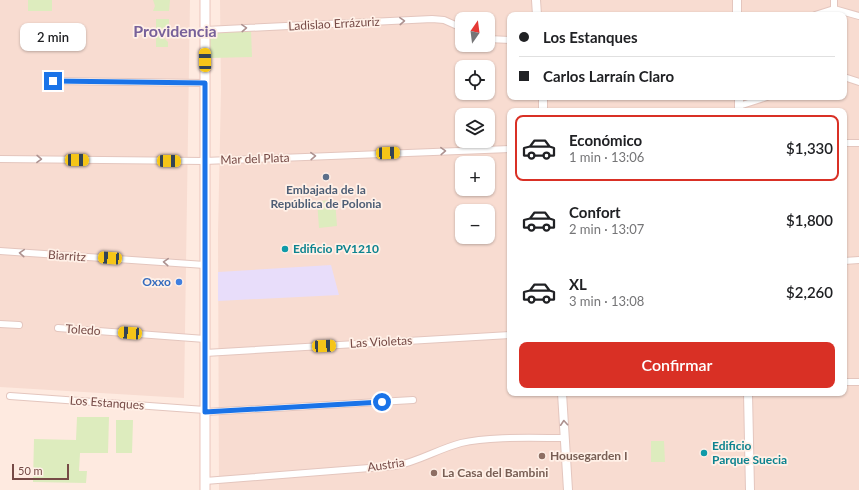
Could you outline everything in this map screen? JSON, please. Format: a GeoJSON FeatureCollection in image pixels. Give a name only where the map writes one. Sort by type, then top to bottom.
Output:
{"type":"FeatureCollection","features":[{"type":"Feature","properties":{"kind":"main road"},"geometry":{"type":"LineString","coordinates":[[205,0],[205,486]]}},
{"type":"Feature","properties":{"kind":"street"},"geometry":{"type":"LineString","coordinates":[[536,0],[537,12]]}},
{"type":"Feature","properties":{"kind":"street"},"geometry":{"type":"LineString","coordinates":[[737,0],[737,12]]}},
{"type":"Feature","properties":{"kind":"street"},"geometry":{"type":"LineString","coordinates":[[834,0],[834,12]]}},
{"type":"Feature","properties":{"kind":"street"},"geometry":{"type":"LineString","coordinates":[[847,14],[859,16]]}},
{"type":"Feature","properties":{"kind":"street","name":"Ladislao Errázuriz"},"geometry":{"type":"LineString","coordinates":[[205,30],[432,19],[444,20],[455,25]]}},
{"type":"Feature","properties":{"kind":"street"},"geometry":{"type":"LineString","coordinates":[[495,39],[507,40]]}},
{"type":"Feature","properties":{"kind":"street"},"geometry":{"type":"LineString","coordinates":[[847,78],[859,82]]}},
{"type":"Feature","properties":{"kind":"street"},"geometry":{"type":"LineString","coordinates":[[53,81],[205,83]]}},
{"type":"Feature","properties":{"kind":"street"},"geometry":{"type":"LineString","coordinates":[[741,108],[760,100]]}},
{"type":"Feature","properties":{"kind":"street"},"geometry":{"type":"LineString","coordinates":[[847,143],[859,143]]}},
{"type":"Feature","properties":{"kind":"street","name":"Mar del Plata"},"geometry":{"type":"LineString","coordinates":[[0,159],[204,161],[507,149]]}},
{"type":"Feature","properties":{"kind":"street","name":"Biarritz"},"geometry":{"type":"LineString","coordinates":[[0,251],[205,265]]}},
{"type":"Feature","properties":{"kind":"street"},"geometry":{"type":"LineString","coordinates":[[847,261],[859,260]]}},
{"type":"Feature","properties":{"kind":"street"},"geometry":{"type":"LineString","coordinates":[[0,324],[19,325]]}},
{"type":"Feature","properties":{"kind":"street","name":"Toledo"},"geometry":{"type":"LineString","coordinates":[[58,328],[205,339]]}},
{"type":"Feature","properties":{"kind":"street","name":"Las Violetas"},"geometry":{"type":"LineString","coordinates":[[205,353],[507,335]]}},
{"type":"Feature","properties":{"kind":"street"},"geometry":{"type":"LineString","coordinates":[[847,382],[859,382]]}},
{"type":"Feature","properties":{"kind":"street","name":"Los Estanques"},"geometry":{"type":"LineString","coordinates":[[10,396],[205,411],[413,400]]}},
{"type":"Feature","properties":{"kind":"street"},"geometry":{"type":"LineString","coordinates":[[562,396],[568,490]]}},
{"type":"Feature","properties":{"kind":"street"},"geometry":{"type":"LineString","coordinates":[[748,396],[750,490]]}},
{"type":"Feature","properties":{"kind":"street","name":"Austria"},"geometry":{"type":"LineString","coordinates":[[205,486],[395,466],[411,462],[454,445],[474,441],[565,438]]}},
{"type":"Feature","properties":{"kind":"shaded area"},"geometry":{"type":"Polygon","coordinates":[[[0,0],[190,0],[184,398],[0,387],[0,0]]]}},
{"type":"Feature","properties":{"kind":"shaded area"},"geometry":{"type":"Polygon","coordinates":[[[220,0],[859,0],[859,490],[219,490],[218,233],[221,90],[220,0]]]}},
{"type":"Feature","properties":{"kind":"shaded area"},"geometry":{"type":"Polygon","coordinates":[[[331,265],[339,295],[218,301],[218,272],[331,265]]]}},
{"type":"Feature","properties":{"kind":"green space"},"geometry":{"type":"Polygon","coordinates":[[[28,0],[52,0],[52,11],[28,11],[28,0]]]}},
{"type":"Feature","properties":{"kind":"green space"},"geometry":{"type":"Polygon","coordinates":[[[153,0],[170,0],[169,11],[153,11],[155,6],[153,0]]]}},
{"type":"Feature","properties":{"kind":"green space"},"geometry":{"type":"Polygon","coordinates":[[[156,19],[169,19],[169,24],[162,31],[156,31],[156,19]]]}},
{"type":"Feature","properties":{"kind":"green space"},"geometry":{"type":"Polygon","coordinates":[[[251,30],[252,57],[210,58],[209,31],[251,30]]]}},
{"type":"Feature","properties":{"kind":"green space"},"geometry":{"type":"Polygon","coordinates":[[[156,36],[162,36],[168,42],[168,47],[156,47],[156,36]]]}},
{"type":"Feature","properties":{"kind":"green space"},"geometry":{"type":"Polygon","coordinates":[[[335,200],[337,226],[319,228],[317,201],[335,200]]]}},
{"type":"Feature","properties":{"kind":"green space"},"geometry":{"type":"Polygon","coordinates":[[[77,417],[109,417],[108,453],[80,453],[79,471],[87,471],[86,483],[33,482],[34,439],[76,440],[77,417]]]}},
{"type":"Feature","properties":{"kind":"green space"},"geometry":{"type":"Polygon","coordinates":[[[116,420],[133,420],[132,453],[116,453],[116,420]]]}},
{"type":"Feature","properties":{"kind":"green space"},"geometry":{"type":"Polygon","coordinates":[[[651,441],[664,441],[665,462],[651,462],[651,441]]]}},
{"type":"Feature","properties":{"kind":"place","name":"Embajada de la República de Polonia"},"geometry":{"type":"Point","coordinates":[326,177]}},
{"type":"Feature","properties":{"kind":"place","name":"Edificio PV1210"},"geometry":{"type":"Point","coordinates":[285,249]}},
{"type":"Feature","properties":{"kind":"place","name":"Oxxo"},"geometry":{"type":"Point","coordinates":[179,282]}},
{"type":"Feature","properties":{"kind":"place","name":"Edificio Parque Suecia"},"geometry":{"type":"Point","coordinates":[704,453]}},
{"type":"Feature","properties":{"kind":"place","name":"Housegarden I"},"geometry":{"type":"Point","coordinates":[542,456]}},
{"type":"Feature","properties":{"kind":"place","name":"La Casa del Bambini"},"geometry":{"type":"Point","coordinates":[434,473]}},
{"type":"Feature","properties":{"kind":"district","name":"Providencia"},"geometry":{"type":"Point","coordinates":[175,31]}},
{"type":"Feature","properties":{"kind":"route"},"geometry":{"type":"LineString","coordinates":[[53,81],[205,83],[205,412],[382,402]]}}]}
